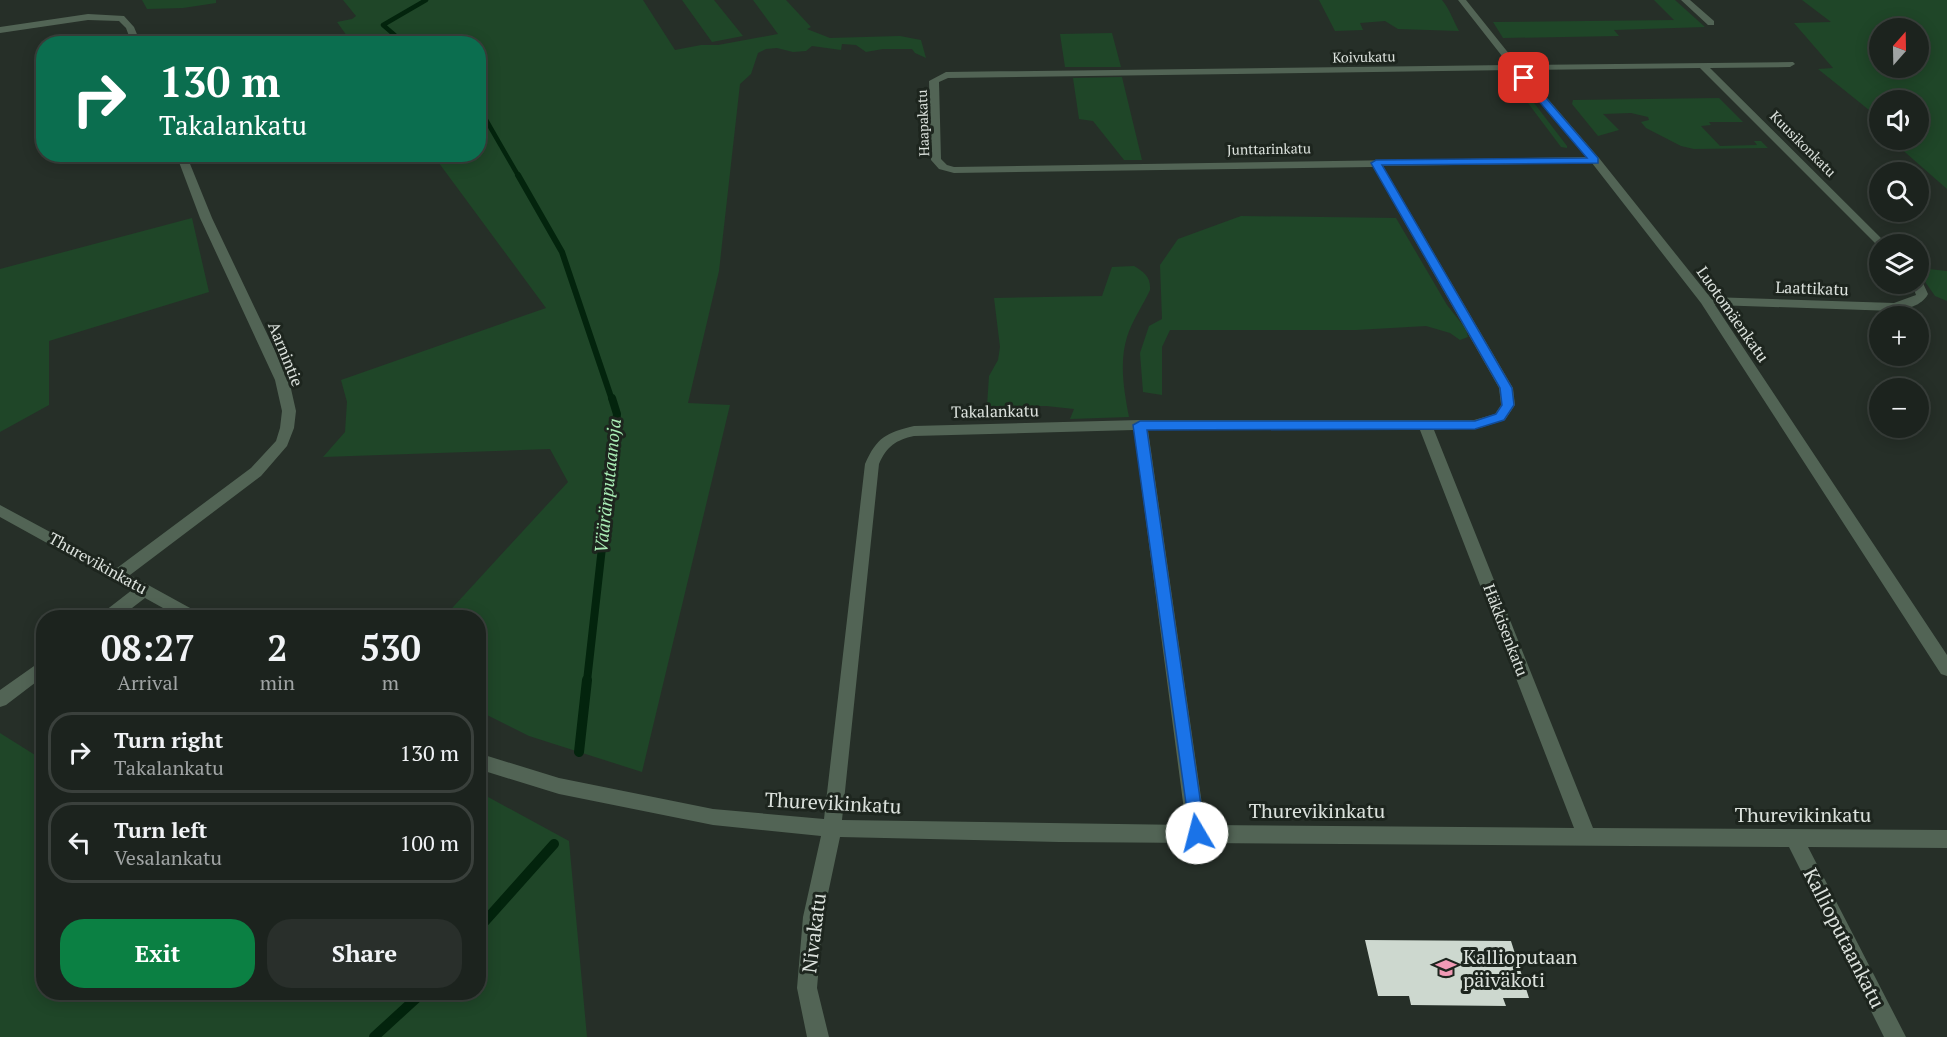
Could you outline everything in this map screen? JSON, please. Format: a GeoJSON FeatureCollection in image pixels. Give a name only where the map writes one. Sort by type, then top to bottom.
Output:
{"type":"FeatureCollection","features":[{"type":"Feature","properties":{"kind":"street","name":"Luotomäenkatu"},"geometry":{"type":"LineString","coordinates":[[1462,0],[1517,69],[1595,160],[1706,301],[1873,560],[1947,669]]}},
{"type":"Feature","properties":{"kind":"street"},"geometry":{"type":"LineString","coordinates":[[1685,0],[1711,23]]}},
{"type":"Feature","properties":{"kind":"street"},"geometry":{"type":"LineString","coordinates":[[0,30],[87,17],[121,18],[130,27],[133,36]]}},
{"type":"Feature","properties":{"kind":"street","name":"Koivukatu"},"geometry":{"type":"LineString","coordinates":[[939,78],[964,75],[1790,64]]}},
{"type":"Feature","properties":{"kind":"street","name":"Kuusikonkatu"},"geometry":{"type":"LineString","coordinates":[[1703,66],[1872,234]]}},
{"type":"Feature","properties":{"kind":"street","name":"Haapakatu"},"geometry":{"type":"LineString","coordinates":[[939,78],[934,81],[936,160],[943,167]]}},
{"type":"Feature","properties":{"kind":"street","name":"Junttarinkatu"},"geometry":{"type":"LineString","coordinates":[[943,167],[954,170],[1595,160]]}},
{"type":"Feature","properties":{"kind":"street","name":"Aarnintie"},"geometry":{"type":"LineString","coordinates":[[120,575],[256,472],[282,443],[290,411],[282,380],[206,218],[184,162]]}},
{"type":"Feature","properties":{"kind":"street","name":"Takalankatu"},"geometry":{"type":"LineString","coordinates":[[832,828],[872,464],[879,447],[890,436],[914,430],[1140,425],[1475,425],[1500,417],[1508,405],[1506,388],[1376,163]]}},
{"type":"Feature","properties":{"kind":"street","name":"Laattikatu"},"geometry":{"type":"LineString","coordinates":[[1706,301],[1894,307],[1917,300],[1922,294]]}},
{"type":"Feature","properties":{"kind":"street"},"geometry":{"type":"LineString","coordinates":[[1140,425],[1197,833]]}},
{"type":"Feature","properties":{"kind":"street","name":"Häkkisenkatu"},"geometry":{"type":"LineString","coordinates":[[1425,425],[1586,835]]}},
{"type":"Feature","properties":{"kind":"street","name":"Thurevikinkatu"},"geometry":{"type":"LineString","coordinates":[[0,510],[181,610]]}},
{"type":"Feature","properties":{"kind":"street"},"geometry":{"type":"LineString","coordinates":[[117,610],[145,589]]}},
{"type":"Feature","properties":{"kind":"street"},"geometry":{"type":"LineString","coordinates":[[0,700],[36,672]]}},
{"type":"Feature","properties":{"kind":"street","name":"Thurevikinkatu"},"geometry":{"type":"LineString","coordinates":[[486,763],[559,786],[702,815],[832,828],[1947,839]]}},
{"type":"Feature","properties":{"kind":"street","name":"Nivakatu"},"geometry":{"type":"LineString","coordinates":[[818,1037],[807,988],[813,917],[832,828]]}},
{"type":"Feature","properties":{"kind":"street","name":"Kallioputaankatu"},"geometry":{"type":"LineString","coordinates":[[1794,838],[1895,1037]]}},
{"type":"Feature","properties":{"kind":"green space"},"geometry":{"type":"Polygon","coordinates":[[[142,0],[216,0],[216,3],[183,8],[147,9],[142,0]]]}},
{"type":"Feature","properties":{"kind":"green space"},"geometry":{"type":"Polygon","coordinates":[[[343,0],[643,0],[675,50],[778,34],[753,0],[786,0],[811,27],[807,29],[830,38],[900,36],[921,40],[926,58],[912,49],[883,49],[866,52],[856,45],[842,44],[841,50],[812,46],[806,51],[793,52],[777,48],[766,49],[758,53],[751,74],[740,84],[719,271],[688,403],[730,405],[642,772],[529,736],[486,714],[486,610],[450,610],[568,482],[550,449],[323,457],[345,432],[347,402],[341,380],[546,308],[438,162],[486,162],[486,36],[347,36],[337,22],[356,16],[343,0]]]}},
{"type":"Feature","properties":{"kind":"green space"},"geometry":{"type":"Polygon","coordinates":[[[682,0],[714,0],[743,36],[712,42],[682,0]]]}},
{"type":"Feature","properties":{"kind":"green space"},"geometry":{"type":"Polygon","coordinates":[[[1319,0],[1442,0],[1459,31],[1398,29],[1385,21],[1360,23],[1363,30],[1335,31],[1319,0]]]}},
{"type":"Feature","properties":{"kind":"green space"},"geometry":{"type":"Polygon","coordinates":[[[1654,0],[1675,0],[1705,27],[1614,30],[1619,36],[1503,38],[1493,22],[1674,20],[1654,0]]]}},
{"type":"Feature","properties":{"kind":"green space"},"geometry":{"type":"Polygon","coordinates":[[[1802,0],[1947,0],[1947,189],[1929,173],[1929,162],[1916,162],[1903,150],[1929,150],[1929,90],[1869,90],[1869,110],[1818,69],[1833,68],[1794,23],[1831,22],[1802,0]]]}},
{"type":"Feature","properties":{"kind":"green space"},"geometry":{"type":"Polygon","coordinates":[[[1112,33],[1121,67],[1065,67],[1060,34],[1112,33]]]}},
{"type":"Feature","properties":{"kind":"green space"},"geometry":{"type":"Polygon","coordinates":[[[1122,77],[1142,160],[1124,160],[1093,121],[1079,119],[1073,78],[1122,77]]]}},
{"type":"Feature","properties":{"kind":"green space"},"geometry":{"type":"Polygon","coordinates":[[[1510,79],[1518,82],[1567,148],[1561,147],[1510,79]]]}},
{"type":"Feature","properties":{"kind":"green space"},"geometry":{"type":"Polygon","coordinates":[[[1719,98],[1743,122],[1709,122],[1711,125],[1701,126],[1720,146],[1757,145],[1754,141],[1761,141],[1768,148],[1694,149],[1681,146],[1646,128],[1641,122],[1649,120],[1648,117],[1631,113],[1603,114],[1619,130],[1598,136],[1572,104],[1573,100],[1719,98]]]}},
{"type":"Feature","properties":{"kind":"green space"},"geometry":{"type":"Polygon","coordinates":[[[1241,216],[1396,218],[1447,305],[1466,329],[1468,337],[1460,340],[1450,333],[1426,326],[1356,330],[1170,330],[1162,347],[1162,395],[1143,392],[1140,353],[1149,326],[1162,319],[1160,265],[1178,239],[1241,216]]]}},
{"type":"Feature","properties":{"kind":"green space"},"geometry":{"type":"Polygon","coordinates":[[[192,218],[209,292],[49,341],[49,405],[0,432],[0,269],[192,218]]]}},
{"type":"Feature","properties":{"kind":"green space"},"geometry":{"type":"Polygon","coordinates":[[[1134,266],[1146,275],[1150,290],[1127,337],[1123,357],[1125,397],[1129,417],[1070,419],[1074,409],[1046,406],[987,406],[989,376],[998,360],[1000,347],[994,298],[1102,296],[1112,267],[1134,266]]]}},
{"type":"Feature","properties":{"kind":"green space"},"geometry":{"type":"Polygon","coordinates":[[[1929,269],[1947,271],[1947,301],[1935,296],[1929,287],[1929,269]]]}},
{"type":"Feature","properties":{"kind":"green space"},"geometry":{"type":"Polygon","coordinates":[[[0,733],[36,756],[36,1000],[486,1000],[486,796],[569,841],[587,1037],[0,1037],[0,733]]]}},
{"type":"Feature","properties":{"kind":"building","name":"Kallioputaan päiväkoti"},"geometry":{"type":"Polygon","coordinates":[[[1365,940],[1511,941],[1529,998],[1503,998],[1506,1006],[1411,1005],[1409,996],[1378,996],[1365,940]]]}},
{"type":"Feature","properties":{"kind":"waterway","name":"Vääränputaanoja"},"geometry":{"type":"LineString","coordinates":[[396,36],[383,25],[426,0]]}},
{"type":"Feature","properties":{"kind":"waterway","name":"Vääränputaanoja"},"geometry":{"type":"LineString","coordinates":[[486,120],[519,177]]}},
{"type":"Feature","properties":{"kind":"waterway","name":"Vääränputaanoja"},"geometry":{"type":"LineString","coordinates":[[518,175],[562,252],[612,400]]}},
{"type":"Feature","properties":{"kind":"waterway","name":"Vääränputaanoja"},"geometry":{"type":"LineString","coordinates":[[587,681],[617,414],[612,398]]}},
{"type":"Feature","properties":{"kind":"waterway","name":"Vääränputaanoja"},"geometry":{"type":"LineString","coordinates":[[579,752],[587,680]]}},
{"type":"Feature","properties":{"kind":"waterway","name":"Vääränputaanoja"},"geometry":{"type":"LineString","coordinates":[[486,920],[554,844]]}},
{"type":"Feature","properties":{"kind":"waterway","name":"Vääränputaanoja"},"geometry":{"type":"LineString","coordinates":[[374,1037],[414,1000]]}},
{"type":"Feature","properties":{"kind":"place","name":"Kallioputaan päiväkoti"},"geometry":{"type":"Point","coordinates":[1446,968]}},
{"type":"Feature","properties":{"kind":"route"},"geometry":{"type":"LineString","coordinates":[[1197,833],[1140,425],[1475,425],[1500,417],[1508,405],[1506,388],[1376,163],[1595,160],[1524,78]]}}]}
